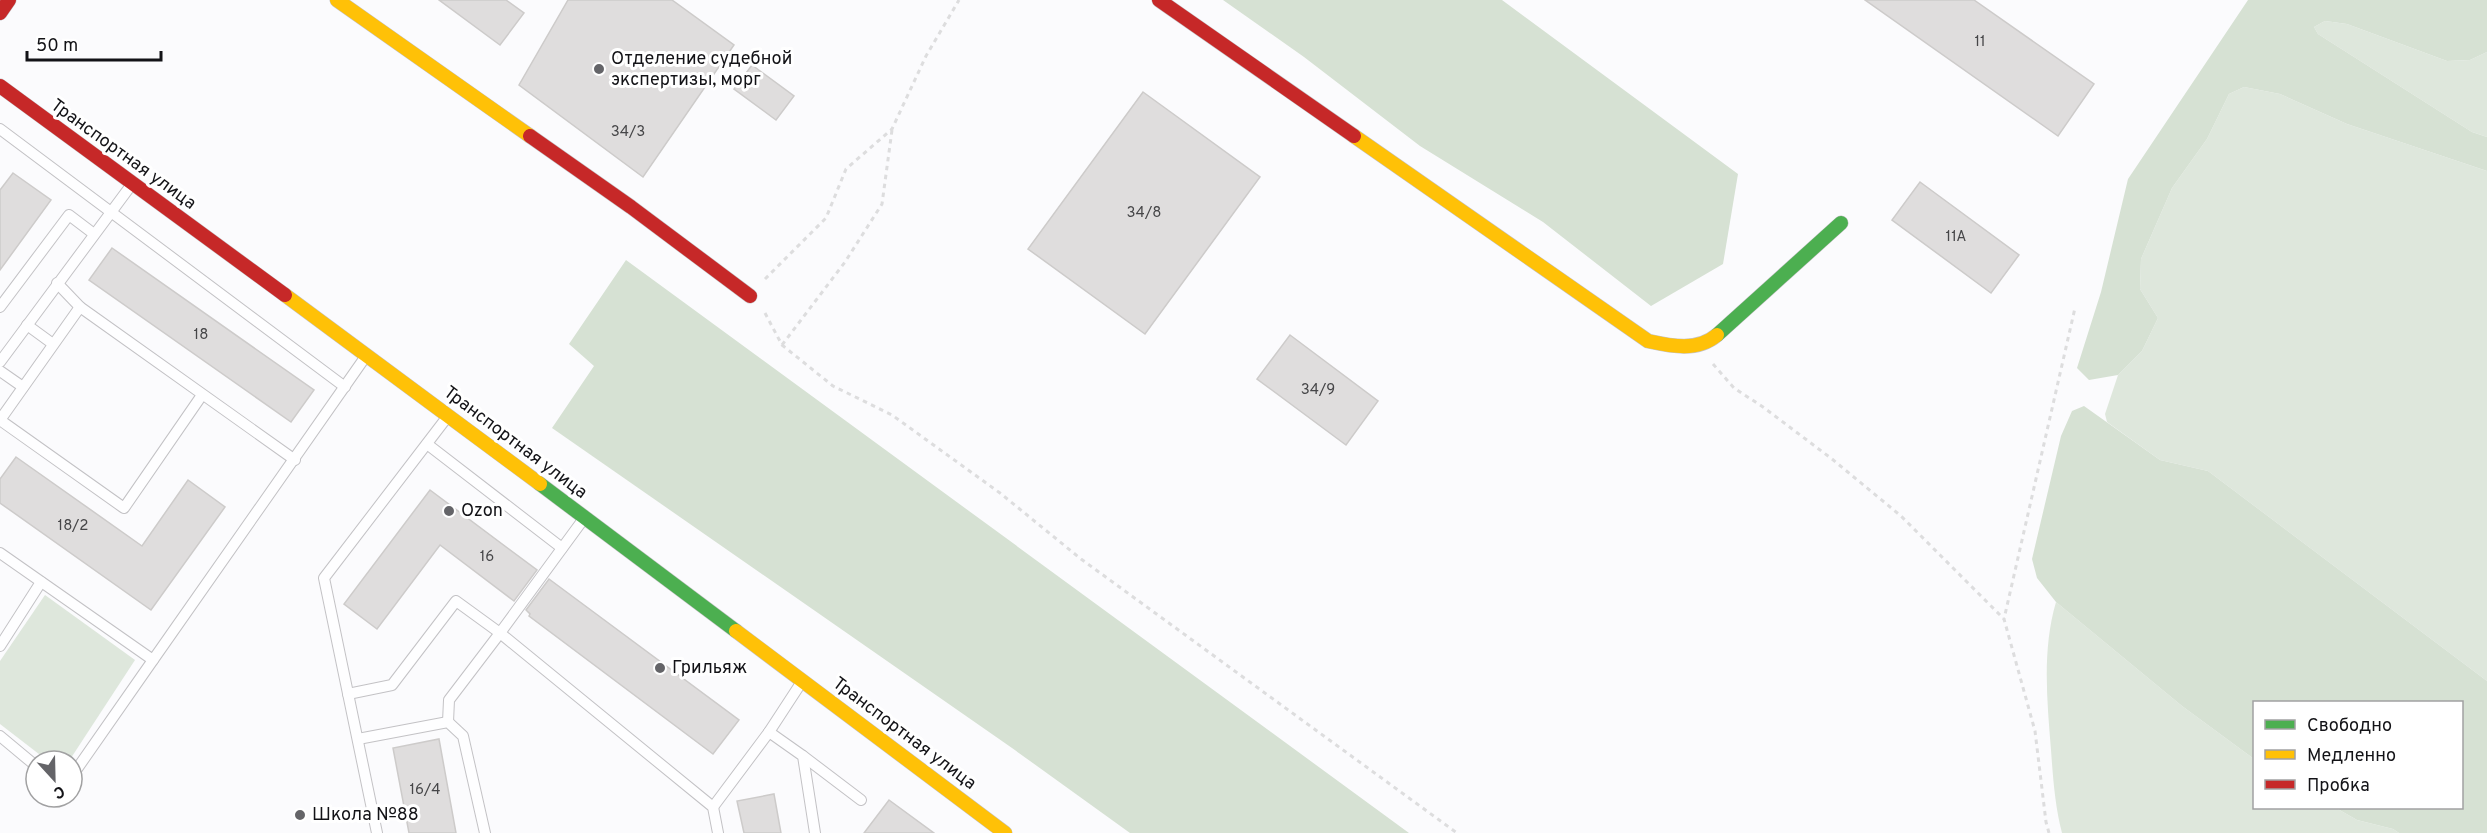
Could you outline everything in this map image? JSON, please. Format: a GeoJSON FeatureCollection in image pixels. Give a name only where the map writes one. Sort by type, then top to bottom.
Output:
{"type":"FeatureCollection","features":[{"type":"Feature","properties":{"kind":"street"},"geometry":{"type":"LineString","coordinates":[[0,13],[9,0]]}},
{"type":"Feature","properties":{"kind":"street"},"geometry":{"type":"LineString","coordinates":[[337,0],[631,207],[750,296]]}},
{"type":"Feature","properties":{"kind":"street"},"geometry":{"type":"LineString","coordinates":[[1159,0],[1648,341],[1686,349],[1700,346],[1714,338],[1841,223]]}},
{"type":"Feature","properties":{"kind":"street","name":"Транспортная улица"},"geometry":{"type":"LineString","coordinates":[[0,86],[448,415],[1005,833]]}},
{"type":"Feature","properties":{"kind":"lane"},"geometry":{"type":"LineString","coordinates":[[0,129],[345,387]]}},
{"type":"Feature","properties":{"kind":"lane"},"geometry":{"type":"LineString","coordinates":[[0,362],[132,184]]}},
{"type":"Feature","properties":{"kind":"lane"},"geometry":{"type":"LineString","coordinates":[[0,307],[69,215],[94,234]]}},
{"type":"Feature","properties":{"kind":"lane"},"geometry":{"type":"LineString","coordinates":[[57,283],[80,307],[294,460]]}},
{"type":"Feature","properties":{"kind":"lane"},"geometry":{"type":"LineString","coordinates":[[80,307],[0,420],[124,508],[202,395]]}},
{"type":"Feature","properties":{"kind":"lane"},"geometry":{"type":"LineString","coordinates":[[27,325],[53,344]]}},
{"type":"Feature","properties":{"kind":"lane"},"geometry":{"type":"LineString","coordinates":[[84,759],[366,356]]}},
{"type":"Feature","properties":{"kind":"lane"},"geometry":{"type":"LineString","coordinates":[[0,371],[23,387]]}},
{"type":"Feature","properties":{"kind":"lane"},"geometry":{"type":"LineString","coordinates":[[376,833],[324,578],[448,415]]}},
{"type":"Feature","properties":{"kind":"lane"},"geometry":{"type":"LineString","coordinates":[[427,444],[562,548]]}},
{"type":"Feature","properties":{"kind":"lane"},"geometry":{"type":"LineString","coordinates":[[485,833],[463,736],[448,722],[448,700],[585,517]]}},
{"type":"Feature","properties":{"kind":"lane"},"geometry":{"type":"LineString","coordinates":[[0,553],[153,660]]}},
{"type":"Feature","properties":{"kind":"lane"},"geometry":{"type":"LineString","coordinates":[[0,646],[41,582]]}},
{"type":"Feature","properties":{"kind":"lane"},"geometry":{"type":"LineString","coordinates":[[348,694],[392,685],[456,601],[500,633],[713,807],[718,833]]}},
{"type":"Feature","properties":{"kind":"lane"},"geometry":{"type":"LineString","coordinates":[[713,807],[769,732],[803,681]]}},
{"type":"Feature","properties":{"kind":"lane"},"geometry":{"type":"LineString","coordinates":[[358,739],[448,722]]}},
{"type":"Feature","properties":{"kind":"lane"},"geometry":{"type":"LineString","coordinates":[[769,732],[861,800]]}},
{"type":"Feature","properties":{"kind":"lane"},"geometry":{"type":"LineString","coordinates":[[0,736],[24,756]]}},
{"type":"Feature","properties":{"kind":"lane"},"geometry":{"type":"LineString","coordinates":[[803,756],[815,833]]}},
{"type":"Feature","properties":{"kind":"path"},"geometry":{"type":"LineString","coordinates":[[782,345],[845,262],[882,204],[892,129],[926,56],[959,0]]}},
{"type":"Feature","properties":{"kind":"path"},"geometry":{"type":"LineString","coordinates":[[892,129],[846,169],[826,218],[787,255],[750,296],[769,317],[782,345],[833,387],[901,421],[1000,493],[1090,566],[1457,833]]}},
{"type":"Feature","properties":{"kind":"path"},"geometry":{"type":"LineString","coordinates":[[2049,833],[2035,731],[2004,619],[2075,308]]}},
{"type":"Feature","properties":{"kind":"path"},"geometry":{"type":"LineString","coordinates":[[1700,346],[1734,388],[1763,406],[1832,459],[1900,516],[2004,619]]}},
{"type":"Feature","properties":{"kind":"shaded area"},"geometry":{"type":"Polygon","coordinates":[[[2325,21],[2347,24],[2447,61],[2470,60],[2487,52],[2487,137],[2472,132],[2318,34],[2314,27],[2325,21]]]}},
{"type":"Feature","properties":{"kind":"shaded area"},"geometry":{"type":"Polygon","coordinates":[[[2244,87],[2280,94],[2347,124],[2487,171],[2487,681],[2208,471],[2160,460],[2107,422],[2105,414],[2118,375],[2142,351],[2158,318],[2140,289],[2141,259],[2172,188],[2207,139],[2229,94],[2244,87]]]}},
{"type":"Feature","properties":{"kind":"shaded area"},"geometry":{"type":"Polygon","coordinates":[[[45,595],[135,660],[77,749],[32,749],[0,724],[0,661],[45,595]]]}},
{"type":"Feature","properties":{"kind":"shaded area"},"geometry":{"type":"Polygon","coordinates":[[[2056,602],[2182,706],[2253,758],[2253,809],[2338,809],[2357,820],[2393,829],[2399,833],[2062,833],[2055,792],[2047,694],[2047,657],[2056,602]]]}},
{"type":"Feature","properties":{"kind":"green space"},"geometry":{"type":"Polygon","coordinates":[[[1223,0],[1502,0],[1738,174],[1723,264],[1651,306],[1543,222],[1420,146],[1304,57],[1223,0]]]}},
{"type":"Feature","properties":{"kind":"green space"},"geometry":{"type":"Polygon","coordinates":[[[2248,0],[2487,0],[2487,52],[2470,60],[2447,61],[2347,24],[2325,21],[2314,27],[2318,34],[2472,132],[2487,137],[2487,171],[2347,124],[2280,94],[2244,87],[2229,94],[2207,139],[2172,188],[2141,259],[2140,289],[2158,318],[2142,351],[2118,375],[2089,380],[2077,368],[2101,292],[2128,179],[2248,0]]]}},
{"type":"Feature","properties":{"kind":"green space"},"geometry":{"type":"Polygon","coordinates":[[[626,260],[1409,833],[1130,833],[1012,748],[552,428],[594,366],[569,344],[626,260]]]}},
{"type":"Feature","properties":{"kind":"green space"},"geometry":{"type":"Polygon","coordinates":[[[2084,406],[2160,460],[2208,471],[2487,681],[2487,833],[2399,833],[2393,829],[2357,820],[2338,809],[2463,809],[2463,701],[2253,701],[2253,758],[2182,706],[2056,602],[2037,578],[2032,559],[2061,436],[2072,411],[2084,406]]]}},
{"type":"Feature","properties":{"kind":"building"},"geometry":{"type":"Polygon","coordinates":[[[439,0],[506,0],[524,13],[500,45],[439,0]]]}},
{"type":"Feature","properties":{"kind":"building"},"geometry":{"type":"Polygon","coordinates":[[[568,0],[672,0],[734,45],[643,177],[519,85],[568,0]]]}},
{"type":"Feature","properties":{"kind":"building"},"geometry":{"type":"Polygon","coordinates":[[[1865,0],[1974,0],[2094,84],[2058,136],[1865,0]]]}},
{"type":"Feature","properties":{"kind":"building"},"geometry":{"type":"Polygon","coordinates":[[[752,65],[794,96],[776,120],[734,89],[752,65]]]}},
{"type":"Feature","properties":{"kind":"building"},"geometry":{"type":"Polygon","coordinates":[[[1143,92],[1260,177],[1145,334],[1028,249],[1143,92]]]}},
{"type":"Feature","properties":{"kind":"building"},"geometry":{"type":"Polygon","coordinates":[[[13,173],[51,200],[0,270],[0,190],[13,173]]]}},
{"type":"Feature","properties":{"kind":"building"},"geometry":{"type":"Polygon","coordinates":[[[1920,182],[2019,255],[1991,293],[1892,220],[1920,182]]]}},
{"type":"Feature","properties":{"kind":"building"},"geometry":{"type":"Polygon","coordinates":[[[112,248],[314,390],[291,422],[89,280],[112,248]]]}},
{"type":"Feature","properties":{"kind":"building"},"geometry":{"type":"Polygon","coordinates":[[[1290,335],[1378,401],[1346,445],[1257,379],[1290,335]]]}},
{"type":"Feature","properties":{"kind":"building"},"geometry":{"type":"Polygon","coordinates":[[[16,457],[142,546],[188,480],[225,507],[151,610],[0,503],[0,479],[16,457]]]}},
{"type":"Feature","properties":{"kind":"building"},"geometry":{"type":"Polygon","coordinates":[[[430,490],[537,570],[514,601],[440,545],[377,629],[344,604],[430,490]]]}},
{"type":"Feature","properties":{"kind":"building"},"geometry":{"type":"Polygon","coordinates":[[[549,579],[739,720],[713,754],[529,616],[526,610],[549,579]]]}},
{"type":"Feature","properties":{"kind":"building"},"geometry":{"type":"Polygon","coordinates":[[[439,739],[456,833],[409,833],[393,748],[439,739]]]}},
{"type":"Feature","properties":{"kind":"building"},"geometry":{"type":"Polygon","coordinates":[[[774,794],[781,833],[744,833],[737,801],[774,794]]]}},
{"type":"Feature","properties":{"kind":"building"},"geometry":{"type":"Polygon","coordinates":[[[889,800],[934,833],[864,833],[889,800]]]}},
{"type":"Feature","properties":{"kind":"traffic: fast"},"geometry":{"type":"LineString","coordinates":[[1717,335],[1841,223]]}},
{"type":"Feature","properties":{"kind":"traffic: fast"},"geometry":{"type":"LineString","coordinates":[[540,484],[736,631]]}},
{"type":"Feature","properties":{"kind":"traffic: slow"},"geometry":{"type":"LineString","coordinates":[[337,0],[530,136]]}},
{"type":"Feature","properties":{"kind":"traffic: slow"},"geometry":{"type":"LineString","coordinates":[[1354,136],[1648,341],[1675,346],[1692,346],[1717,335]]}},
{"type":"Feature","properties":{"kind":"traffic: slow"},"geometry":{"type":"LineString","coordinates":[[285,295],[540,484]]}},
{"type":"Feature","properties":{"kind":"traffic: slow"},"geometry":{"type":"LineString","coordinates":[[736,631],[1005,833]]}},
{"type":"Feature","properties":{"kind":"traffic: jam"},"geometry":{"type":"LineString","coordinates":[[0,13],[9,0]]}},
{"type":"Feature","properties":{"kind":"traffic: jam"},"geometry":{"type":"LineString","coordinates":[[1159,0],[1354,136]]}},
{"type":"Feature","properties":{"kind":"traffic: jam"},"geometry":{"type":"LineString","coordinates":[[0,86],[285,295]]}},
{"type":"Feature","properties":{"kind":"traffic: jam"},"geometry":{"type":"LineString","coordinates":[[530,136],[631,207],[750,296]]}},
{"type":"Feature","properties":{"kind":"place","name":"Отделение судебной экспертизы, морг"},"geometry":{"type":"Point","coordinates":[599,69]}},
{"type":"Feature","properties":{"kind":"place","name":"Ozon"},"geometry":{"type":"Point","coordinates":[449,511]}},
{"type":"Feature","properties":{"kind":"place","name":"Грильяж"},"geometry":{"type":"Point","coordinates":[660,668]}},
{"type":"Feature","properties":{"kind":"place","name":"Школа №88"},"geometry":{"type":"Point","coordinates":[300,815]}}]}
